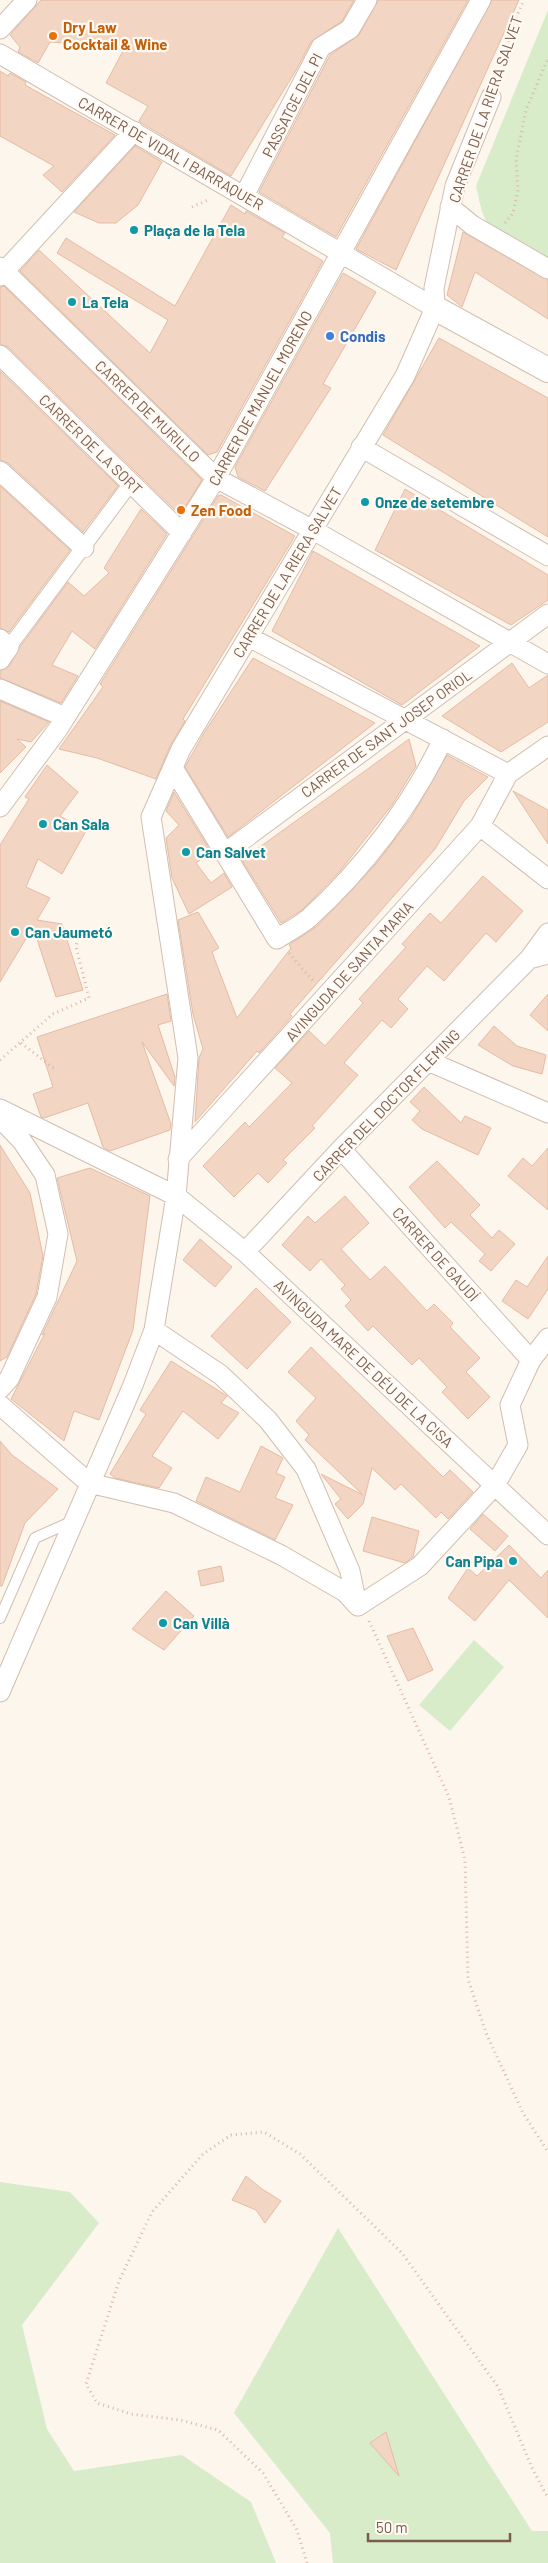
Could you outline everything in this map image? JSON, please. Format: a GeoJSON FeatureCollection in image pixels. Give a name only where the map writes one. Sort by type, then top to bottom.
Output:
{"type":"FeatureCollection","features":[{"type":"Feature","properties":{"kind":"street"},"geometry":{"type":"LineString","coordinates":[[0,29],[27,0]]}},
{"type":"Feature","properties":{"kind":"street","name":"PASSATGE DEL PI"},"geometry":{"type":"LineString","coordinates":[[244,196],[321,46],[350,28],[367,0]]}},
{"type":"Feature","properties":{"kind":"street","name":"CARRER DE MANUEL MORENO"},"geometry":{"type":"LineString","coordinates":[[1,803],[65,717],[216,478],[481,0]]}},
{"type":"Feature","properties":{"kind":"street","name":"CARRER DE VIDAL I BARRAQUER"},"geometry":{"type":"LineString","coordinates":[[0,54],[342,252]]}},
{"type":"Feature","properties":{"kind":"street","name":"CARRER DE LA RIERA SALVET"},"geometry":{"type":"LineString","coordinates":[[0,1692],[133,1384],[154,1330],[176,1196],[188,1058],[151,816],[181,749],[405,376],[435,308],[434,288],[455,186],[491,97]]}},
{"type":"Feature","properties":{"kind":"street"},"geometry":{"type":"LineString","coordinates":[[2,271],[134,130]]}},
{"type":"Feature","properties":{"kind":"street"},"geometry":{"type":"LineString","coordinates":[[450,207],[472,225],[548,269]]}},
{"type":"Feature","properties":{"kind":"street"},"geometry":{"type":"LineString","coordinates":[[342,252],[435,308],[548,370]]}},
{"type":"Feature","properties":{"kind":"street","name":"CARRER DE MURILLO"},"geometry":{"type":"LineString","coordinates":[[2,271],[216,478],[313,530],[548,664]]}},
{"type":"Feature","properties":{"kind":"street","name":"CARRER DE LA SORT"},"geometry":{"type":"LineString","coordinates":[[0,355],[182,532]]}},
{"type":"Feature","properties":{"kind":"street"},"geometry":{"type":"LineString","coordinates":[[361,447],[548,556]]}},
{"type":"Feature","properties":{"kind":"street"},"geometry":{"type":"LineString","coordinates":[[0,470],[84,548]]}},
{"type":"Feature","properties":{"kind":"street"},"geometry":{"type":"LineString","coordinates":[[3,649],[84,548],[131,483]]}},
{"type":"Feature","properties":{"kind":"street","name":"CARRER DE SANT JOSEP ORIOL"},"geometry":{"type":"LineString","coordinates":[[225,853],[548,614]]}},
{"type":"Feature","properties":{"kind":"street"},"geometry":{"type":"LineString","coordinates":[[249,637],[508,774],[548,746]]}},
{"type":"Feature","properties":{"kind":"street"},"geometry":{"type":"LineString","coordinates":[[0,689],[65,717]]}},
{"type":"Feature","properties":{"kind":"street"},"geometry":{"type":"LineString","coordinates":[[173,768],[277,939],[308,919],[359,867],[394,820],[443,739]]}},
{"type":"Feature","properties":{"kind":"street","name":"AVINGUDA DE SANTA MARIA"},"geometry":{"type":"LineString","coordinates":[[178,1159],[480,826],[508,774]]}},
{"type":"Feature","properties":{"kind":"street"},"geometry":{"type":"LineString","coordinates":[[480,826],[548,879]]}},
{"type":"Feature","properties":{"kind":"street","name":"CARRER DEL DOCTOR FLEMING"},"geometry":{"type":"LineString","coordinates":[[245,1252],[341,1149],[529,959],[548,933]]}},
{"type":"Feature","properties":{"kind":"street"},"geometry":{"type":"LineString","coordinates":[[529,959],[548,954]]}},
{"type":"Feature","properties":{"kind":"street"},"geometry":{"type":"LineString","coordinates":[[428,1061],[548,1113]]}},
{"type":"Feature","properties":{"kind":"street","name":"AVINGUDA MARE DE DÉU DE LA CISA"},"geometry":{"type":"LineString","coordinates":[[0,1109],[176,1196],[245,1252],[548,1535]]}},
{"type":"Feature","properties":{"kind":"street"},"geometry":{"type":"LineString","coordinates":[[0,1118],[22,1141],[45,1175],[58,1234],[47,1297],[9,1379],[0,1389]]}},
{"type":"Feature","properties":{"kind":"street","name":"CARRER DE GAUDÍ"},"geometry":{"type":"LineString","coordinates":[[341,1149],[531,1360]]}},
{"type":"Feature","properties":{"kind":"street"},"geometry":{"type":"LineString","coordinates":[[154,1330],[221,1375],[268,1420],[306,1469],[350,1572],[358,1606]]}},
{"type":"Feature","properties":{"kind":"street"},"geometry":{"type":"LineString","coordinates":[[358,1606],[420,1566],[495,1485],[518,1445],[510,1404],[531,1360],[548,1338]]}},
{"type":"Feature","properties":{"kind":"street"},"geometry":{"type":"LineString","coordinates":[[0,1405],[89,1483],[174,1503],[281,1555],[346,1592],[358,1606]]}},
{"type":"Feature","properties":{"kind":"lane"},"geometry":{"type":"LineString","coordinates":[[0,1618],[35,1538],[73,1521]]}},
{"type":"Feature","properties":{"kind":"path","name":"CARRER DE LA RIERA SALVET"},"geometry":{"type":"LineString","coordinates":[[491,97],[514,22],[524,0]]}},
{"type":"Feature","properties":{"kind":"path"},"geometry":{"type":"LineString","coordinates":[[494,238],[513,213],[518,190],[516,159],[526,110],[548,58]]}},
{"type":"Feature","properties":{"kind":"path"},"geometry":{"type":"LineString","coordinates":[[0,1060],[53,1014],[89,998],[76,947],[78,937]]}},
{"type":"Feature","properties":{"kind":"path"},"geometry":{"type":"LineString","coordinates":[[277,939],[326,996]]}},
{"type":"Feature","properties":{"kind":"path"},"geometry":{"type":"LineString","coordinates":[[20,1044],[56,1070]]}},
{"type":"Feature","properties":{"kind":"path"},"geometry":{"type":"LineString","coordinates":[[358,1606],[367,1617],[449,1797],[465,1860],[468,1979],[486,2033],[522,2113],[548,2152]]}},
{"type":"Feature","properties":{"kind":"path"},"geometry":{"type":"LineString","coordinates":[[307,2563],[296,2530],[263,2473],[218,2430],[180,2420],[131,2414],[97,2403],[86,2384],[119,2281],[152,2212],[203,2154],[231,2135],[264,2132],[300,2154],[402,2253],[498,2387],[533,2470],[548,2498]]}},
{"type":"Feature","properties":{"kind":"green space"},"geometry":{"type":"Polygon","coordinates":[[[548,10],[548,263],[508,241],[488,224],[482,211],[476,186],[548,10]]]}},
{"type":"Feature","properties":{"kind":"green space"},"geometry":{"type":"Polygon","coordinates":[[[474,1640],[504,1667],[450,1731],[419,1705],[474,1640]]]}},
{"type":"Feature","properties":{"kind":"green space"},"geometry":{"type":"Polygon","coordinates":[[[0,2182],[70,2192],[99,2223],[22,2325],[47,2429],[74,2471],[182,2455],[251,2502],[276,2563],[0,2563],[0,2182]]]}},
{"type":"Feature","properties":{"kind":"green space"},"geometry":{"type":"Polygon","coordinates":[[[338,2228],[532,2531],[548,2531],[548,2563],[333,2563],[330,2533],[234,2413],[338,2228]]]}},
{"type":"Feature","properties":{"kind":"building"},"geometry":{"type":"Polygon","coordinates":[[[41,0],[354,0],[342,21],[311,42],[295,72],[231,176],[143,124],[139,121],[148,106],[106,83],[125,47],[50,42],[38,63],[18,52],[20,47],[10,35],[41,0]]]}},
{"type":"Feature","properties":{"kind":"building"},"geometry":{"type":"Polygon","coordinates":[[[378,0],[468,0],[336,237],[259,192],[330,55],[359,35],[378,0]]]}},
{"type":"Feature","properties":{"kind":"building"},"geometry":{"type":"Polygon","coordinates":[[[492,0],[519,0],[396,270],[356,249],[492,0]]]}},
{"type":"Feature","properties":{"kind":"building"},"geometry":{"type":"Polygon","coordinates":[[[0,71],[8,76],[10,73],[26,82],[25,85],[115,135],[62,192],[43,175],[54,166],[0,136],[0,71]]]}},
{"type":"Feature","properties":{"kind":"building"},"geometry":{"type":"Polygon","coordinates":[[[135,146],[162,162],[138,205],[116,223],[99,223],[74,212],[135,146]]]}},
{"type":"Feature","properties":{"kind":"building"},"geometry":{"type":"Polygon","coordinates":[[[231,205],[245,214],[246,211],[285,233],[282,237],[323,261],[217,452],[208,455],[20,271],[39,250],[150,353],[168,320],[57,253],[66,238],[175,306],[231,205]]]}},
{"type":"Feature","properties":{"kind":"building"},"geometry":{"type":"Polygon","coordinates":[[[463,232],[548,280],[548,319],[475,272],[462,307],[447,295],[463,232]]]}},
{"type":"Feature","properties":{"kind":"building"},"geometry":{"type":"Polygon","coordinates":[[[343,273],[376,292],[323,384],[331,388],[265,491],[238,477],[235,467],[343,273]]]}},
{"type":"Feature","properties":{"kind":"building"},"geometry":{"type":"Polygon","coordinates":[[[4,286],[202,480],[180,515],[8,347],[0,344],[0,287],[4,286]]]}},
{"type":"Feature","properties":{"kind":"building"},"geometry":{"type":"Polygon","coordinates":[[[439,338],[548,398],[548,537],[383,435],[439,338]]]}},
{"type":"Feature","properties":{"kind":"building"},"geometry":{"type":"Polygon","coordinates":[[[0,371],[118,486],[83,532],[8,463],[0,460],[0,371]]]}},
{"type":"Feature","properties":{"kind":"building"},"geometry":{"type":"Polygon","coordinates":[[[0,486],[70,550],[9,632],[0,628],[0,486]]]}},
{"type":"Feature","properties":{"kind":"building"},"geometry":{"type":"Polygon","coordinates":[[[405,489],[548,575],[548,600],[511,625],[375,550],[405,489]]]}},
{"type":"Feature","properties":{"kind":"building"},"geometry":{"type":"Polygon","coordinates":[[[221,495],[295,536],[183,719],[185,721],[171,744],[156,779],[97,758],[59,749],[103,687],[100,684],[218,496],[221,495]]]}},
{"type":"Feature","properties":{"kind":"building"},"geometry":{"type":"Polygon","coordinates":[[[141,509],[167,534],[95,649],[72,631],[52,665],[78,676],[61,703],[0,678],[0,671],[9,666],[20,647],[68,582],[84,596],[109,573],[104,568],[141,509]]]}},
{"type":"Feature","properties":{"kind":"building"},"geometry":{"type":"Polygon","coordinates":[[[313,551],[480,646],[402,705],[272,631],[313,551]]]}},
{"type":"Feature","properties":{"kind":"building"},"geometry":{"type":"Polygon","coordinates":[[[253,658],[375,723],[228,837],[185,767],[204,733],[253,658]]]}},
{"type":"Feature","properties":{"kind":"building"},"geometry":{"type":"Polygon","coordinates":[[[512,663],[529,688],[548,675],[548,722],[501,752],[442,716],[512,663]]]}},
{"type":"Feature","properties":{"kind":"building"},"geometry":{"type":"Polygon","coordinates":[[[0,701],[49,722],[31,742],[17,739],[26,747],[0,773],[0,701]]]}},
{"type":"Feature","properties":{"kind":"building"},"geometry":{"type":"Polygon","coordinates":[[[409,739],[416,766],[392,805],[340,871],[302,910],[281,923],[242,860],[409,739]]]}},
{"type":"Feature","properties":{"kind":"building"},"geometry":{"type":"Polygon","coordinates":[[[447,755],[488,777],[464,801],[435,849],[290,1014],[292,1016],[259,1053],[257,1051],[195,1122],[199,1058],[203,1049],[193,1014],[178,920],[198,912],[219,948],[212,952],[237,1018],[291,948],[289,945],[317,926],[376,864],[411,818],[447,755]]]}},
{"type":"Feature","properties":{"kind":"building"},"geometry":{"type":"Polygon","coordinates":[[[47,765],[78,792],[60,816],[86,831],[62,874],[38,859],[26,887],[50,898],[37,920],[62,924],[83,990],[56,997],[33,927],[0,982],[0,845],[29,799],[25,797],[47,765]]]}},
{"type":"Feature","properties":{"kind":"building"},"geometry":{"type":"Polygon","coordinates":[[[513,791],[548,810],[548,844],[513,791]]]}},
{"type":"Feature","properties":{"kind":"building","name":"Can Salvet"},"geometry":{"type":"Polygon","coordinates":[[[174,792],[211,852],[196,863],[211,883],[224,873],[232,887],[189,914],[172,878],[166,838],[179,825],[166,811],[174,792]]]}},
{"type":"Feature","properties":{"kind":"building"},"geometry":{"type":"Polygon","coordinates":[[[483,876],[523,911],[496,942],[486,933],[444,981],[427,966],[398,999],[408,1009],[391,1028],[382,1020],[344,1063],[358,1075],[312,1126],[315,1128],[283,1160],[287,1163],[268,1183],[258,1173],[234,1197],[203,1166],[245,1122],[249,1127],[292,1083],[275,1068],[309,1031],[325,1046],[363,1003],[359,999],[406,947],[402,944],[430,913],[441,923],[483,876]]]}},
{"type":"Feature","properties":{"kind":"building"},"geometry":{"type":"Polygon","coordinates":[[[167,994],[171,1021],[158,1025],[175,1077],[174,1086],[142,1042],[171,1124],[170,1130],[110,1151],[103,1147],[88,1103],[44,1118],[41,1117],[33,1094],[53,1087],[37,1037],[167,994]]]}},
{"type":"Feature","properties":{"kind":"building"},"geometry":{"type":"Polygon","coordinates":[[[548,994],[548,1031],[530,1015],[548,994]]]}},
{"type":"Feature","properties":{"kind":"building"},"geometry":{"type":"Polygon","coordinates":[[[494,1026],[517,1046],[546,1055],[542,1074],[513,1066],[478,1045],[494,1026]]]}},
{"type":"Feature","properties":{"kind":"building"},"geometry":{"type":"Polygon","coordinates":[[[424,1087],[461,1123],[465,1116],[491,1128],[478,1155],[422,1129],[412,1120],[420,1111],[410,1102],[424,1087]]]}},
{"type":"Feature","properties":{"kind":"building"},"geometry":{"type":"Polygon","coordinates":[[[0,1145],[30,1193],[43,1256],[36,1294],[7,1357],[0,1361],[0,1145]]]}},
{"type":"Feature","properties":{"kind":"building"},"geometry":{"type":"Polygon","coordinates":[[[548,1148],[548,1210],[508,1176],[523,1158],[532,1166],[548,1148]]]}},
{"type":"Feature","properties":{"kind":"building"},"geometry":{"type":"Polygon","coordinates":[[[437,1161],[480,1205],[470,1215],[492,1238],[499,1230],[515,1244],[491,1271],[479,1261],[485,1254],[451,1222],[445,1228],[409,1187],[437,1161]]]}},
{"type":"Feature","properties":{"kind":"building"},"geometry":{"type":"Polygon","coordinates":[[[90,1168],[150,1196],[133,1330],[99,1420],[74,1411],[64,1441],[11,1399],[45,1333],[42,1335],[77,1261],[57,1178],[90,1168]]]}},
{"type":"Feature","properties":{"kind":"building"},"geometry":{"type":"Polygon","coordinates":[[[345,1196],[369,1223],[341,1249],[370,1280],[385,1266],[427,1311],[434,1304],[453,1323],[450,1327],[480,1358],[466,1372],[490,1397],[468,1419],[442,1392],[447,1387],[419,1358],[412,1365],[373,1326],[368,1331],[345,1306],[351,1300],[341,1289],[345,1285],[321,1259],[310,1271],[282,1245],[308,1216],[315,1223],[345,1196]]]}},
{"type":"Feature","properties":{"kind":"building"},"geometry":{"type":"Polygon","coordinates":[[[200,1239],[232,1267],[215,1287],[183,1260],[200,1239]]]}},
{"type":"Feature","properties":{"kind":"building"},"geometry":{"type":"Polygon","coordinates":[[[548,1256],[548,1289],[528,1319],[502,1301],[516,1280],[527,1287],[548,1256]]]}},
{"type":"Feature","properties":{"kind":"building"},"geometry":{"type":"Polygon","coordinates":[[[256,1288],[291,1322],[247,1369],[211,1336],[256,1288]]]}},
{"type":"Feature","properties":{"kind":"building"},"geometry":{"type":"Polygon","coordinates":[[[311,1347],[443,1477],[450,1470],[473,1492],[448,1519],[441,1512],[436,1518],[401,1484],[395,1490],[372,1468],[363,1504],[348,1519],[335,1504],[341,1499],[321,1474],[363,1495],[305,1440],[309,1435],[296,1421],[316,1398],[288,1372],[311,1347]]]}},
{"type":"Feature","properties":{"kind":"building"},"geometry":{"type":"Polygon","coordinates":[[[171,1361],[227,1396],[221,1403],[239,1413],[218,1439],[183,1411],[152,1456],[172,1468],[159,1488],[115,1478],[110,1474],[146,1414],[140,1410],[171,1361]]]}},
{"type":"Feature","properties":{"kind":"building"},"geometry":{"type":"Polygon","coordinates":[[[0,1441],[12,1455],[58,1489],[25,1523],[2,1586],[0,1586],[0,1441]]]}},
{"type":"Feature","properties":{"kind":"building"},"geometry":{"type":"Polygon","coordinates":[[[261,1446],[283,1458],[276,1473],[285,1477],[275,1498],[293,1505],[275,1540],[196,1501],[206,1477],[240,1492],[261,1446]]]}},
{"type":"Feature","properties":{"kind":"building"},"geometry":{"type":"Polygon","coordinates":[[[483,1514],[508,1536],[495,1551],[470,1529],[483,1514]]]}},
{"type":"Feature","properties":{"kind":"building"},"geometry":{"type":"Polygon","coordinates":[[[372,1517],[419,1531],[413,1557],[405,1563],[363,1551],[372,1517]]]}},
{"type":"Feature","properties":{"kind":"building"},"geometry":{"type":"Polygon","coordinates":[[[509,1545],[541,1578],[548,1570],[548,1618],[509,1580],[475,1621],[448,1598],[468,1568],[477,1576],[509,1545]]]}},
{"type":"Feature","properties":{"kind":"building"},"geometry":{"type":"Polygon","coordinates":[[[221,1566],[224,1581],[201,1586],[198,1571],[221,1566]]]}},
{"type":"Feature","properties":{"kind":"building","name":"Can Villà"},"geometry":{"type":"Polygon","coordinates":[[[166,1591],[194,1616],[164,1650],[132,1629],[166,1591]]]}},
{"type":"Feature","properties":{"kind":"building"},"geometry":{"type":"Polygon","coordinates":[[[413,1628],[433,1670],[408,1681],[387,1636],[413,1628]]]}},
{"type":"Feature","properties":{"kind":"building"},"geometry":{"type":"Polygon","coordinates":[[[246,2176],[281,2201],[265,2223],[256,2210],[232,2200],[246,2176]]]}},
{"type":"Feature","properties":{"kind":"building"},"geometry":{"type":"Polygon","coordinates":[[[386,2432],[399,2476],[370,2443],[386,2432]]]}},
{"type":"Feature","properties":{"kind":"place","name":"Dry Law Cocktail & Wine"},"geometry":{"type":"Point","coordinates":[53,36]}},
{"type":"Feature","properties":{"kind":"place","name":"Plaça de la Tela"},"geometry":{"type":"Point","coordinates":[134,230]}},
{"type":"Feature","properties":{"kind":"place","name":"La Tela"},"geometry":{"type":"Point","coordinates":[72,302]}},
{"type":"Feature","properties":{"kind":"place","name":"Condis"},"geometry":{"type":"Point","coordinates":[330,336]}},
{"type":"Feature","properties":{"kind":"place","name":"Onze de setembre"},"geometry":{"type":"Point","coordinates":[365,502]}},
{"type":"Feature","properties":{"kind":"place","name":"Zen Food"},"geometry":{"type":"Point","coordinates":[181,510]}},
{"type":"Feature","properties":{"kind":"place","name":"Can Sala"},"geometry":{"type":"Point","coordinates":[43,824]}},
{"type":"Feature","properties":{"kind":"place","name":"Can Salvet"},"geometry":{"type":"Point","coordinates":[186,852]}},
{"type":"Feature","properties":{"kind":"place","name":"Can Jaumetó"},"geometry":{"type":"Point","coordinates":[15,932]}},
{"type":"Feature","properties":{"kind":"place","name":"Can Pipa"},"geometry":{"type":"Point","coordinates":[513,1561]}},
{"type":"Feature","properties":{"kind":"place","name":"Can Villà"},"geometry":{"type":"Point","coordinates":[163,1623]}}]}
